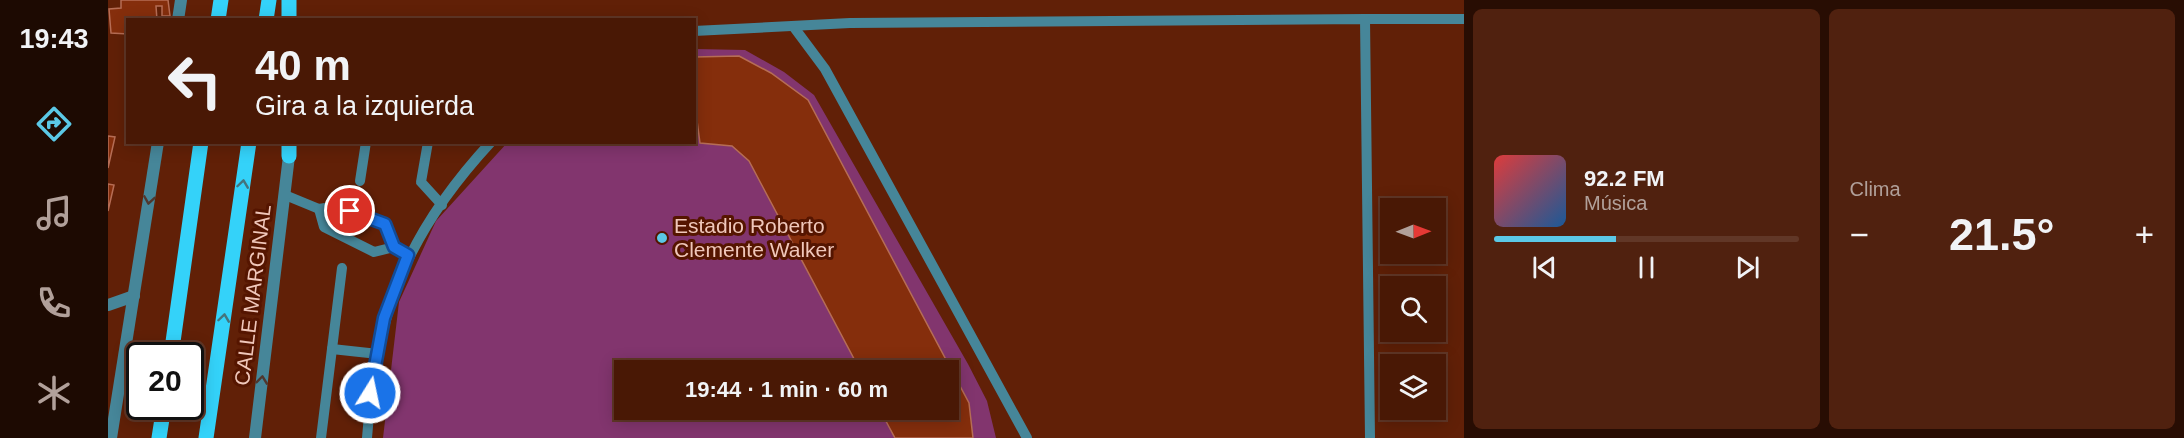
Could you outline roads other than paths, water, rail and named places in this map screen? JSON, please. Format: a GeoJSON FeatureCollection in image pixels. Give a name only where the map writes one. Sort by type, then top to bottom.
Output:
{"type":"FeatureCollection","features":[{"type":"Feature","properties":{"kind":"main road"},"geometry":{"type":"LineString","coordinates":[[218,18],[221,0]]}},
{"type":"Feature","properties":{"kind":"main road"},"geometry":{"type":"LineString","coordinates":[[266,18],[269,0]]}},
{"type":"Feature","properties":{"kind":"main road"},"geometry":{"type":"LineString","coordinates":[[289,0],[289,18]]}},
{"type":"Feature","properties":{"kind":"main road"},"geometry":{"type":"LineString","coordinates":[[173,342],[201,144]]}},
{"type":"Feature","properties":{"kind":"main road"},"geometry":{"type":"LineString","coordinates":[[206,438],[249,144]]}},
{"type":"Feature","properties":{"kind":"main road"},"geometry":{"type":"LineString","coordinates":[[159,438],[162,420]]}},
{"type":"Feature","properties":{"kind":"street"},"geometry":{"type":"LineString","coordinates":[[178,18],[181,0]]}},
{"type":"Feature","properties":{"kind":"street"},"geometry":{"type":"LineString","coordinates":[[111,438],[158,144]]}},
{"type":"Feature","properties":{"kind":"street","name":"CALLE MARGINAL"},"geometry":{"type":"LineString","coordinates":[[255,438],[289,149]]}},
{"type":"Feature","properties":{"kind":"street"},"geometry":{"type":"LineString","coordinates":[[108,304],[134,296]]}},
{"type":"Feature","properties":{"kind":"lane"},"geometry":{"type":"LineString","coordinates":[[696,32],[850,23],[1464,19]]}},
{"type":"Feature","properties":{"kind":"lane"},"geometry":{"type":"LineString","coordinates":[[1365,20],[1370,438]]}},
{"type":"Feature","properties":{"kind":"lane"},"geometry":{"type":"LineString","coordinates":[[793,26],[825,69],[1020,433],[1028,438]]}},
{"type":"Feature","properties":{"kind":"lane"},"geometry":{"type":"LineString","coordinates":[[360,181],[366,144]]}},
{"type":"Feature","properties":{"kind":"lane"},"geometry":{"type":"LineString","coordinates":[[428,144],[421,182],[442,205]]}},
{"type":"Feature","properties":{"kind":"lane"},"geometry":{"type":"LineString","coordinates":[[367,438],[370,393],[384,318],[408,255],[465,170],[489,144]]}},
{"type":"Feature","properties":{"kind":"lane"},"geometry":{"type":"LineString","coordinates":[[285,195],[319,209],[337,206],[385,224],[394,247],[408,255]]}},
{"type":"Feature","properties":{"kind":"lane"},"geometry":{"type":"LineString","coordinates":[[319,209],[324,227],[374,252],[394,247]]}},
{"type":"Feature","properties":{"kind":"lane"},"geometry":{"type":"LineString","coordinates":[[321,438],[342,268]]}},
{"type":"Feature","properties":{"kind":"lane"},"geometry":{"type":"LineString","coordinates":[[332,349],[378,354]]}},
{"type":"Feature","properties":{"kind":"place","name":"Estadio Roberto Clemente Walker"},"geometry":{"type":"Point","coordinates":[662,238]}}]}
